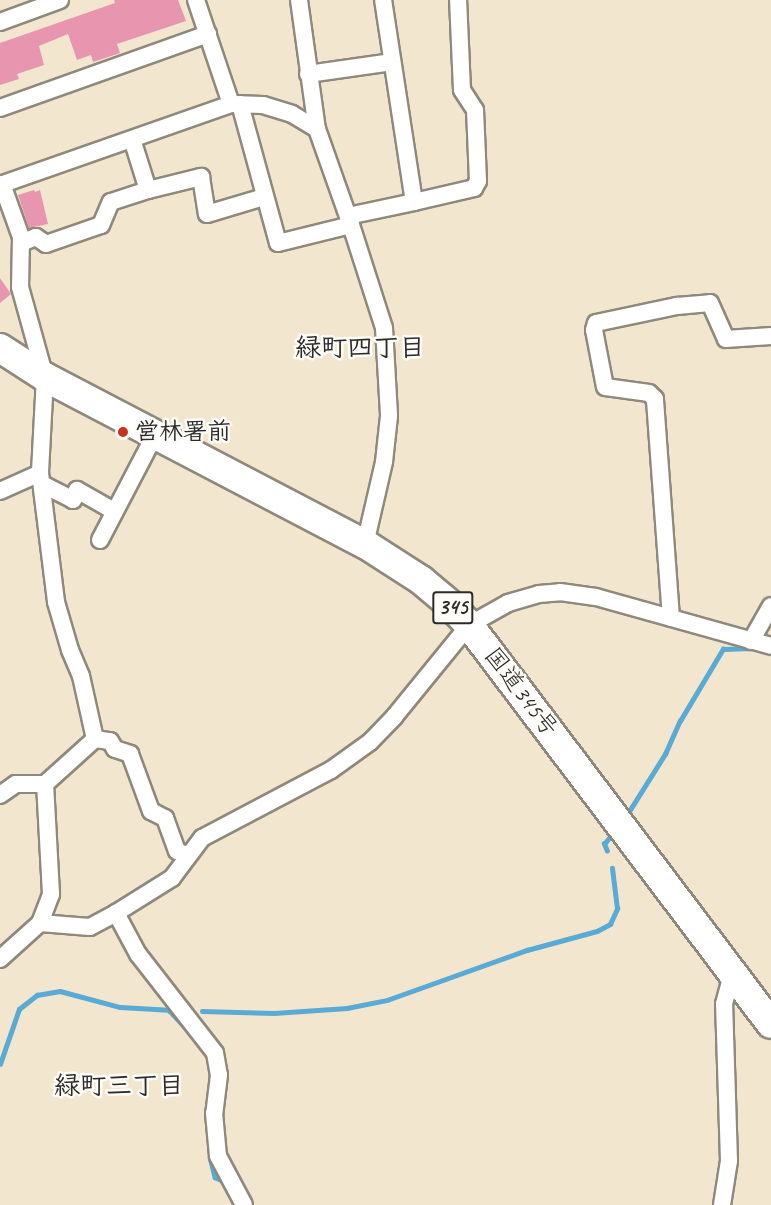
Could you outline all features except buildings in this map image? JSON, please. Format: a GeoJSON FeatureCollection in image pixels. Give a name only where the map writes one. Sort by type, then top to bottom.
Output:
{"type":"FeatureCollection","features":[{"type":"Feature","properties":{"kind":"highway","name":"国道345号"},"geometry":{"type":"LineString","coordinates":[[0,348],[45,377],[365,544],[421,580],[469,625],[771,1024]]}},
{"type":"Feature","properties":{"kind":"street"},"geometry":{"type":"LineString","coordinates":[[0,22],[60,0]]}},
{"type":"Feature","properties":{"kind":"street"},"geometry":{"type":"LineString","coordinates":[[196,0],[236,104],[278,243],[414,202],[474,188],[478,181],[475,110],[462,90],[458,0]]}},
{"type":"Feature","properties":{"kind":"street"},"geometry":{"type":"LineString","coordinates":[[299,0],[317,129],[350,221],[384,328],[389,416],[384,462],[365,544]]}},
{"type":"Feature","properties":{"kind":"street"},"geometry":{"type":"LineString","coordinates":[[383,0],[414,202]]}},
{"type":"Feature","properties":{"kind":"street"},"geometry":{"type":"LineString","coordinates":[[0,108],[208,34]]}},
{"type":"Feature","properties":{"kind":"street"},"geometry":{"type":"LineString","coordinates":[[308,74],[392,62]]}},
{"type":"Feature","properties":{"kind":"street"},"geometry":{"type":"LineString","coordinates":[[95,739],[81,676],[70,650],[56,602],[41,478],[45,377],[20,287],[21,243],[1,184],[236,104],[263,105],[292,114],[317,129]]}},
{"type":"Feature","properties":{"kind":"street"},"geometry":{"type":"LineString","coordinates":[[132,139],[148,190]]}},
{"type":"Feature","properties":{"kind":"street"},"geometry":{"type":"LineString","coordinates":[[21,243],[36,237],[46,244],[101,225],[111,202],[201,177],[207,214],[264,197]]}},
{"type":"Feature","properties":{"kind":"street"},"geometry":{"type":"LineString","coordinates":[[672,618],[655,399],[649,393],[605,387],[594,330],[596,323],[677,306],[710,303],[726,339],[771,336]]}},
{"type":"Feature","properties":{"kind":"street"},"geometry":{"type":"LineString","coordinates":[[99,540],[155,435]]}},
{"type":"Feature","properties":{"kind":"street"},"geometry":{"type":"LineString","coordinates":[[0,491],[41,478]]}},
{"type":"Feature","properties":{"kind":"street"},"geometry":{"type":"LineString","coordinates":[[41,478],[73,500],[77,490],[114,511]]}},
{"type":"Feature","properties":{"kind":"street"},"geometry":{"type":"LineString","coordinates":[[40,923],[90,927],[172,878],[202,838],[331,770],[370,742],[469,625],[508,603],[539,594],[560,592],[596,597],[771,646]]}},
{"type":"Feature","properties":{"kind":"street"},"geometry":{"type":"LineString","coordinates":[[751,640],[771,606]]}},
{"type":"Feature","properties":{"kind":"street"},"geometry":{"type":"LineString","coordinates":[[0,795],[16,784],[45,784],[95,739],[110,741],[115,749],[130,754],[151,811],[165,818],[177,851],[188,856]]}},
{"type":"Feature","properties":{"kind":"street"},"geometry":{"type":"LineString","coordinates":[[0,959],[40,923],[51,894],[45,784]]}},
{"type":"Feature","properties":{"kind":"street"},"geometry":{"type":"LineString","coordinates":[[116,913],[138,954],[215,1053],[219,1075],[214,1113],[218,1156],[244,1205]]}},
{"type":"Feature","properties":{"kind":"street"},"geometry":{"type":"LineString","coordinates":[[722,1205],[729,1161],[724,1004],[732,974]]}},
{"type":"Feature","properties":{"kind":"waterway"},"geometry":{"type":"LineString","coordinates":[[628,813],[665,754],[680,721],[723,649],[752,648]]}},
{"type":"Feature","properties":{"kind":"waterway"},"geometry":{"type":"LineString","coordinates":[[607,851],[604,844],[614,832]]}},
{"type":"Feature","properties":{"kind":"waterway"},"geometry":{"type":"LineString","coordinates":[[202,1011],[274,1013],[347,1008],[387,1000],[527,950],[597,931],[610,924],[617,909],[612,868]]}},
{"type":"Feature","properties":{"kind":"waterway"},"geometry":{"type":"LineString","coordinates":[[0,1064],[19,1009],[37,995],[60,991],[120,1007],[172,1010]]}},
{"type":"Feature","properties":{"kind":"waterway"},"geometry":{"type":"LineString","coordinates":[[169,1010],[186,1028]]}},
{"type":"Feature","properties":{"kind":"waterway"},"geometry":{"type":"LineString","coordinates":[[210,1157],[215,1177],[221,1180]]}},
{"type":"Feature","properties":{"kind":"place","name":"営林署前"},"geometry":{"type":"Point","coordinates":[123,432]}},
{"type":"Feature","properties":{"kind":"district","name":"緑町四丁目"},"geometry":{"type":"Point","coordinates":[360,348]}},
{"type":"Feature","properties":{"kind":"district","name":"緑町三丁目"},"geometry":{"type":"Point","coordinates":[119,1086]}}]}
